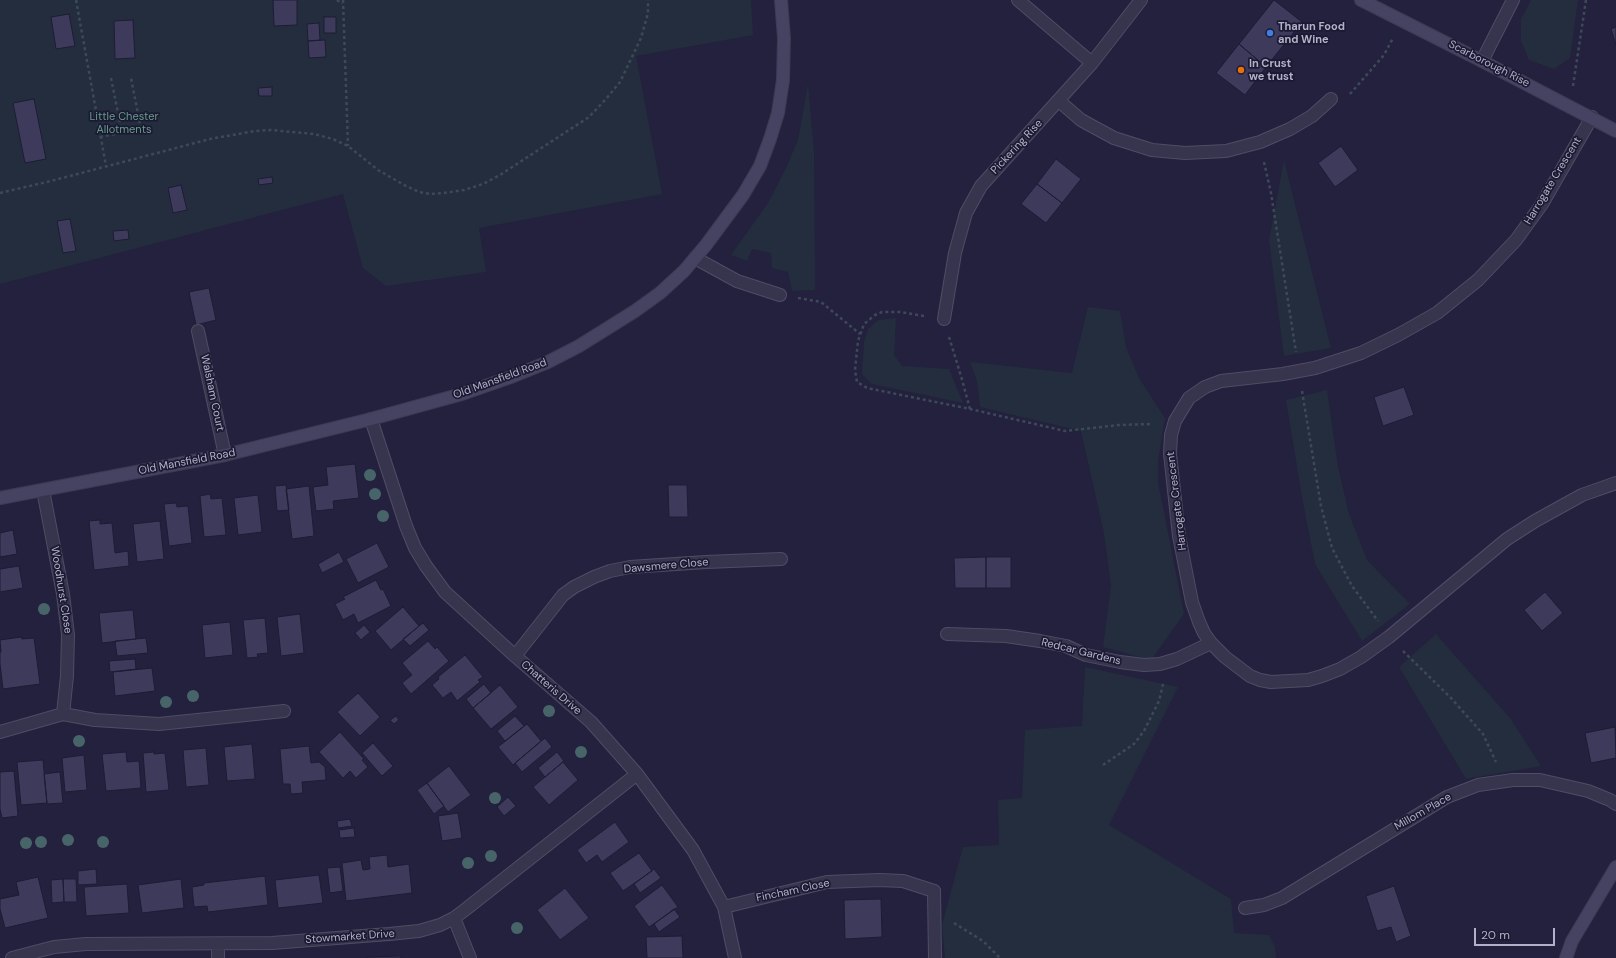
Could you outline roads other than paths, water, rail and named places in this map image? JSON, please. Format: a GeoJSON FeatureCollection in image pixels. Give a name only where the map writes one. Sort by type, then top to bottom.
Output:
{"type":"FeatureCollection","features":[{"type":"Feature","properties":{"kind":"street","name":"Old Mansfield Road"},"geometry":{"type":"LineString","coordinates":[[0,498],[225,455],[462,394],[548,362],[579,346],[635,311],[660,293],[684,271],[706,245],[743,195],[760,166],[778,113],[783,80],[784,38],[782,0]]}},
{"type":"Feature","properties":{"kind":"street"},"geometry":{"type":"LineString","coordinates":[[1018,0],[1092,64]]}},
{"type":"Feature","properties":{"kind":"street","name":"Pickering Rise"},"geometry":{"type":"LineString","coordinates":[[944,319],[955,253],[966,213],[981,186],[1015,146],[1059,101],[1092,64],[1141,0]]}},
{"type":"Feature","properties":{"kind":"street","name":"Scarborough Rise"},"geometry":{"type":"LineString","coordinates":[[1361,0],[1592,117],[1616,131]]}},
{"type":"Feature","properties":{"kind":"street"},"geometry":{"type":"LineString","coordinates":[[1482,61],[1513,0]]}},
{"type":"Feature","properties":{"kind":"street"},"geometry":{"type":"LineString","coordinates":[[1059,101],[1081,120],[1114,138],[1152,150],[1185,153],[1226,151],[1260,142],[1307,120],[1331,99]]}},
{"type":"Feature","properties":{"kind":"street","name":"Harrogate Crescent"},"geometry":{"type":"LineString","coordinates":[[1592,117],[1542,204],[1516,240],[1478,280],[1436,313],[1398,335],[1362,353],[1315,368],[1221,381],[1212,384],[1189,398],[1175,421],[1171,435],[1170,454],[1179,536],[1192,602],[1204,633],[1225,657],[1250,676],[1271,682],[1308,680],[1340,669],[1361,657],[1389,637],[1507,539],[1535,520],[1582,495],[1616,483]]}},
{"type":"Feature","properties":{"kind":"street"},"geometry":{"type":"LineString","coordinates":[[695,258],[737,281],[780,296]]}},
{"type":"Feature","properties":{"kind":"street","name":"Walsham Court"},"geometry":{"type":"LineString","coordinates":[[198,330],[225,455]]}},
{"type":"Feature","properties":{"kind":"street","name":"Chatteris Drive"},"geometry":{"type":"LineString","coordinates":[[371,418],[406,526],[415,548],[426,566],[445,592],[515,656],[591,722],[637,774],[693,850],[724,907],[735,958]]}},
{"type":"Feature","properties":{"kind":"street","name":"Woodhurst Close"},"geometry":{"type":"LineString","coordinates":[[43,490],[64,594],[68,635],[67,676],[63,714]]}},
{"type":"Feature","properties":{"kind":"street","name":"Dawsmere Close"},"geometry":{"type":"LineString","coordinates":[[515,656],[563,595],[574,587],[610,571],[630,567],[781,559]]}},
{"type":"Feature","properties":{"kind":"street","name":"Redcar Gardens"},"geometry":{"type":"LineString","coordinates":[[947,634],[1006,636],[1040,641],[1066,646],[1086,655],[1120,662],[1144,664],[1160,664],[1167,662],[1212,643]]}},
{"type":"Feature","properties":{"kind":"street"},"geometry":{"type":"LineString","coordinates":[[0,732],[63,714],[96,720],[158,724],[284,711]]}},
{"type":"Feature","properties":{"kind":"street","name":"Stowmarket Drive"},"geometry":{"type":"LineString","coordinates":[[12,958],[54,947],[86,944],[272,943],[419,931],[440,925],[454,918],[637,774]]}},
{"type":"Feature","properties":{"kind":"street","name":"Millom Place"},"geometry":{"type":"LineString","coordinates":[[1245,908],[1264,906],[1282,898],[1447,797],[1478,785],[1504,781],[1540,780],[1555,782],[1588,791],[1616,804]]}},
{"type":"Feature","properties":{"kind":"street"},"geometry":{"type":"LineString","coordinates":[[1566,958],[1572,941],[1616,867]]}},
{"type":"Feature","properties":{"kind":"street","name":"Fincham Close"},"geometry":{"type":"LineString","coordinates":[[724,907],[827,882],[879,880],[903,881],[934,891],[935,958]]}},
{"type":"Feature","properties":{"kind":"street"},"geometry":{"type":"LineString","coordinates":[[454,918],[470,958]]}},
{"type":"Feature","properties":{"kind":"street"},"geometry":{"type":"LineString","coordinates":[[218,944],[218,958]]}},
{"type":"Feature","properties":{"kind":"place","name":"Tharun Food and Wine"},"geometry":{"type":"Point","coordinates":[1270,33]}},
{"type":"Feature","properties":{"kind":"place","name":"In Crust we trust"},"geometry":{"type":"Point","coordinates":[1241,70]}},
{"type":"Feature","properties":{"kind":"park label","name":"Little Chester Allotments"},"geometry":{"type":"Point","coordinates":[124,123]}}]}
